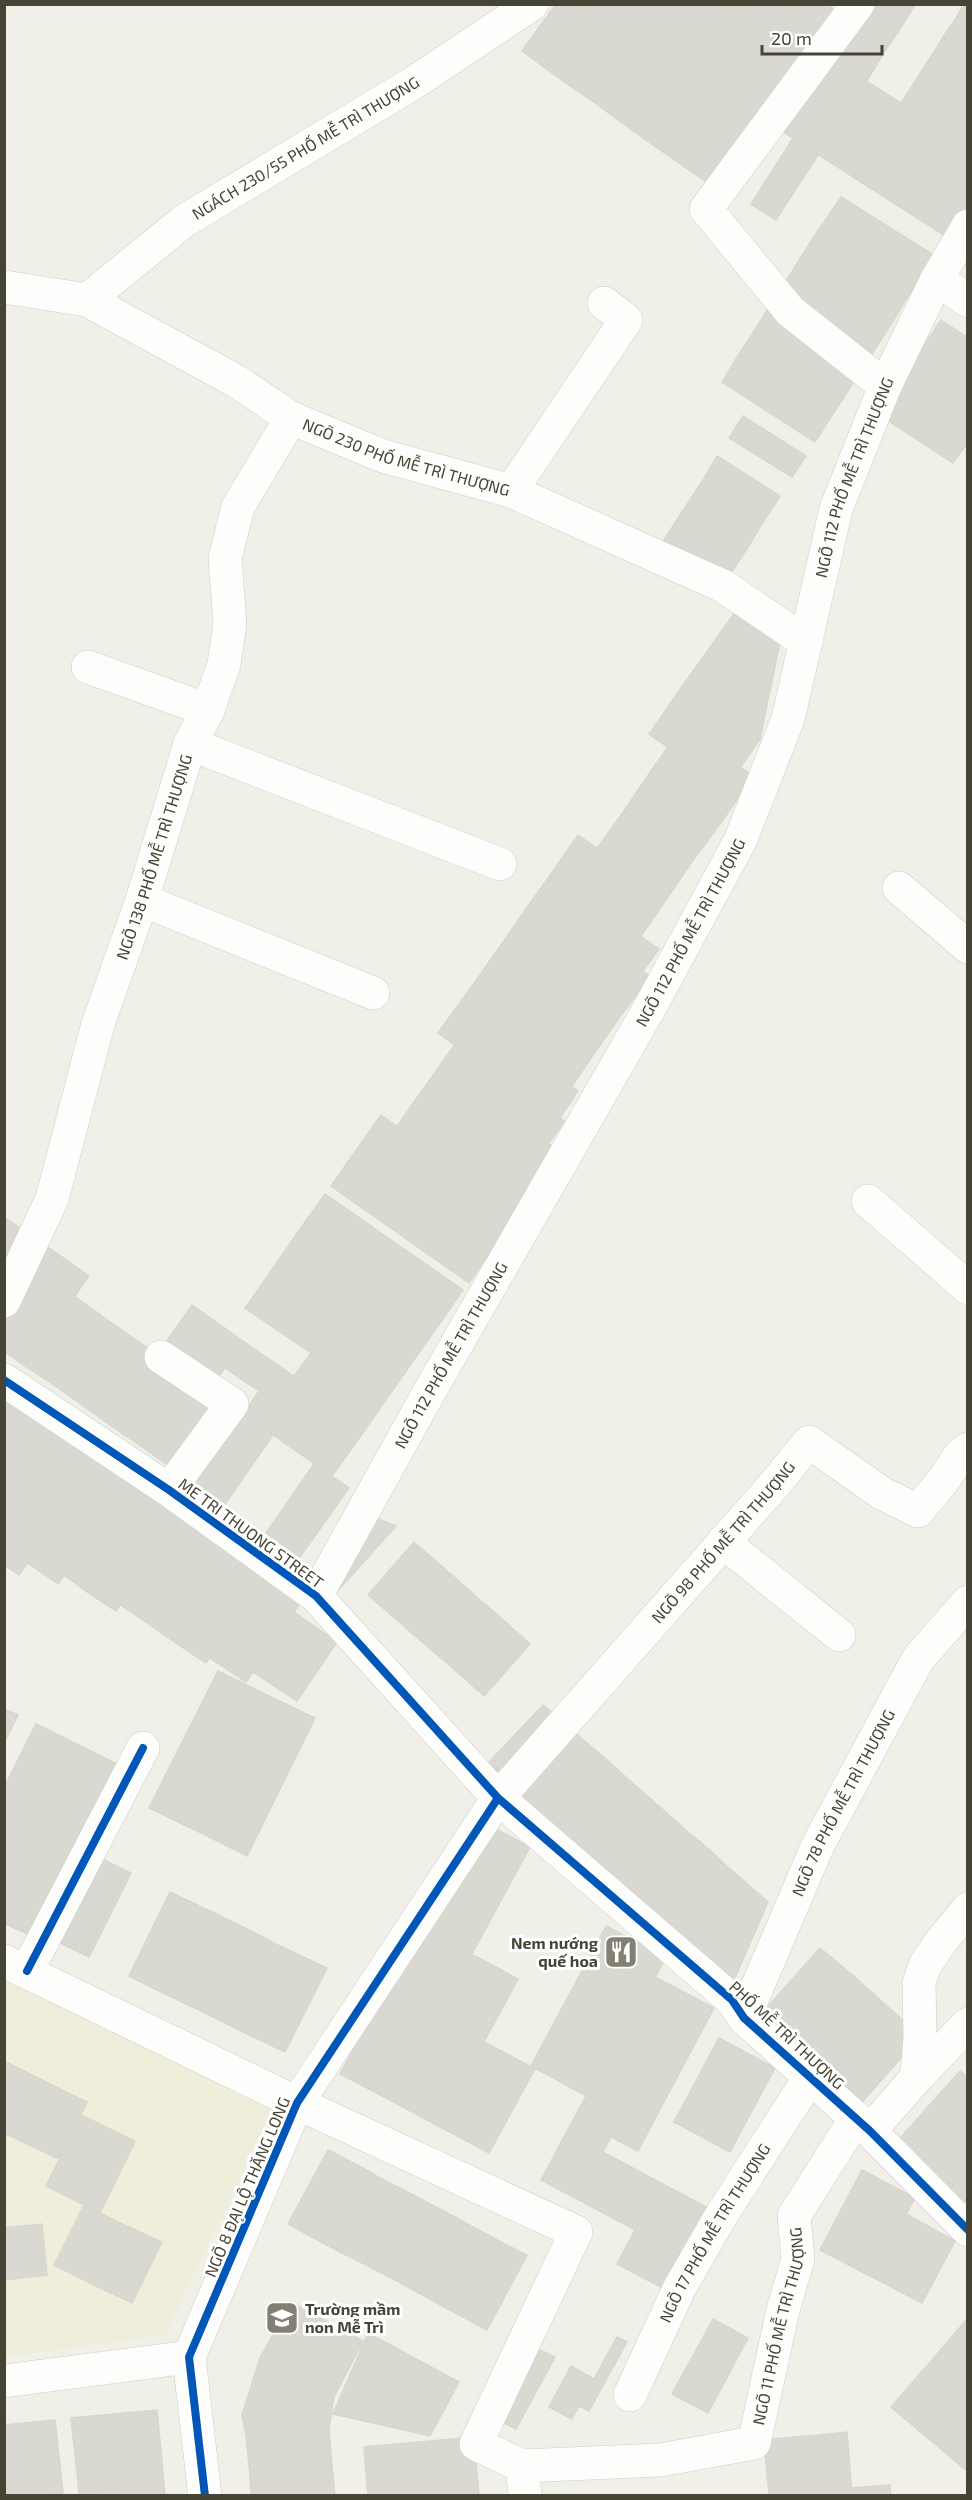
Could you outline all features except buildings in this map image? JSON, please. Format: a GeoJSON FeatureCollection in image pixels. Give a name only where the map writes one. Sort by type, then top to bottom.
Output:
{"type":"FeatureCollection","features":[{"type":"Feature","properties":{"kind":"street","name":"NGÁCH 230/55 PHỐ MỄ TRÌ THƯỢNG"},"geometry":{"type":"LineString","coordinates":[[87,300],[184,221],[385,100],[532,4]]}},
{"type":"Feature","properties":{"kind":"street"},"geometry":{"type":"LineString","coordinates":[[858,4],[706,209],[790,311],[885,386]]}},
{"type":"Feature","properties":{"kind":"street","name":"NGÕ 112 PHỐ MỄ TRÌ THƯỢNG"},"geometry":{"type":"LineString","coordinates":[[316,1596],[427,1396],[649,1009],[740,842],[788,720],[836,509],[885,386],[937,279],[968,226]]}},
{"type":"Feature","properties":{"kind":"street"},"geometry":{"type":"LineString","coordinates":[[937,279],[968,301]]}},
{"type":"Feature","properties":{"kind":"street","name":"NGÕ 230 PHỐ MỄ TRÌ THƯỢNG"},"geometry":{"type":"LineString","coordinates":[[4,287],[87,300],[236,381],[291,418],[382,456],[512,492],[723,586],[806,642]]}},
{"type":"Feature","properties":{"kind":"street"},"geometry":{"type":"LineString","coordinates":[[512,492],[626,320],[604,303]]}},
{"type":"Feature","properties":{"kind":"street","name":"NGÕ 138 PHỐ MỄ TRÌ THƯỢNG"},"geometry":{"type":"LineString","coordinates":[[4,1301],[52,1199],[98,1024],[142,900],[190,744],[208,710],[224,664],[230,624],[225,558],[238,507],[291,418]]}},
{"type":"Feature","properties":{"kind":"street"},"geometry":{"type":"LineString","coordinates":[[88,667],[208,710]]}},
{"type":"Feature","properties":{"kind":"street"},"geometry":{"type":"LineString","coordinates":[[190,744],[500,864]]}},
{"type":"Feature","properties":{"kind":"street"},"geometry":{"type":"LineString","coordinates":[[899,888],[968,947]]}},
{"type":"Feature","properties":{"kind":"street"},"geometry":{"type":"LineString","coordinates":[[142,900],[373,993]]}},
{"type":"Feature","properties":{"kind":"street"},"geometry":{"type":"LineString","coordinates":[[868,1201],[968,1288]]}},
{"type":"Feature","properties":{"kind":"street"},"geometry":{"type":"LineString","coordinates":[[161,1357],[232,1404],[169,1490]]}},
{"type":"Feature","properties":{"kind":"street","name":"ME TRI THUONG STREET"},"geometry":{"type":"LineString","coordinates":[[4,1380],[169,1490],[316,1596],[498,1798]]}},
{"type":"Feature","properties":{"kind":"street","name":"NGÕ 98 PHỐ MỄ TRÌ THƯỢNG"},"geometry":{"type":"LineString","coordinates":[[498,1798],[808,1442],[883,1494],[918,1511],[945,1478],[960,1455],[968,1449]]}},
{"type":"Feature","properties":{"kind":"street"},"geometry":{"type":"LineString","coordinates":[[723,1542],[839,1635]]}},
{"type":"Feature","properties":{"kind":"street","name":"NGÕ 78 PHỐ MỄ TRÌ THƯỢNG"},"geometry":{"type":"LineString","coordinates":[[744,2018],[823,1835],[918,1659],[968,1602]]}},
{"type":"Feature","properties":{"kind":"street"},"geometry":{"type":"LineString","coordinates":[[143,1748],[16,1966],[297,2103],[576,2232],[476,2444],[524,2481]]}},
{"type":"Feature","properties":{"kind":"street","name":"PHỐ MỄ TRÌ THƯỢNG"},"geometry":{"type":"LineString","coordinates":[[498,1798],[732,2000],[744,2018],[862,2124],[968,2230]]}},
{"type":"Feature","properties":{"kind":"street","name":"NGÕ 8 ĐẠI LỘ THĂNG LONG"},"geometry":{"type":"LineString","coordinates":[[205,2496],[189,2357],[297,2103],[498,1798]]}},
{"type":"Feature","properties":{"kind":"street"},"geometry":{"type":"LineString","coordinates":[[917,2077],[920,2036],[919,1983],[925,1965],[968,1909]]}},
{"type":"Feature","properties":{"kind":"street","name":"NGÕ 11 PHỐ MỄ TRÌ THƯỢNG"},"geometry":{"type":"LineString","coordinates":[[524,2481],[754,2443],[783,2310],[798,2259],[794,2216],[862,2124],[917,2077],[968,2024]]}},
{"type":"Feature","properties":{"kind":"street","name":"NGÕ 17 PHỐ MỄ TRÌ THƯỢNG"},"geometry":{"type":"LineString","coordinates":[[630,2395],[679,2289],[722,2214],[810,2077]]}},
{"type":"Feature","properties":{"kind":"street"},"geometry":{"type":"LineString","coordinates":[[4,2381],[189,2357]]}},
{"type":"Feature","properties":{"kind":"shaded area"},"geometry":{"type":"Polygon","coordinates":[[[4,1978],[274,2105],[165,2335],[5,2357],[4,1978]]]}},
{"type":"Feature","properties":{"kind":"cycle path"},"geometry":{"type":"LineString","coordinates":[[4,1380],[169,1490],[316,1596],[498,1798],[732,2000],[744,2018],[870,2131],[968,2230]]}},
{"type":"Feature","properties":{"kind":"cycle path"},"geometry":{"type":"LineString","coordinates":[[27,1971],[143,1748]]}},
{"type":"Feature","properties":{"kind":"cycle path"},"geometry":{"type":"LineString","coordinates":[[205,2496],[189,2357],[297,2103],[498,1798]]}},
{"type":"Feature","properties":{"kind":"place","name":"Nem nướng quế hoa"},"geometry":{"type":"Point","coordinates":[621,1952]}},
{"type":"Feature","properties":{"kind":"place","name":"Trường mầm non Mễ Trì"},"geometry":{"type":"Point","coordinates":[282,2318]}}]}
